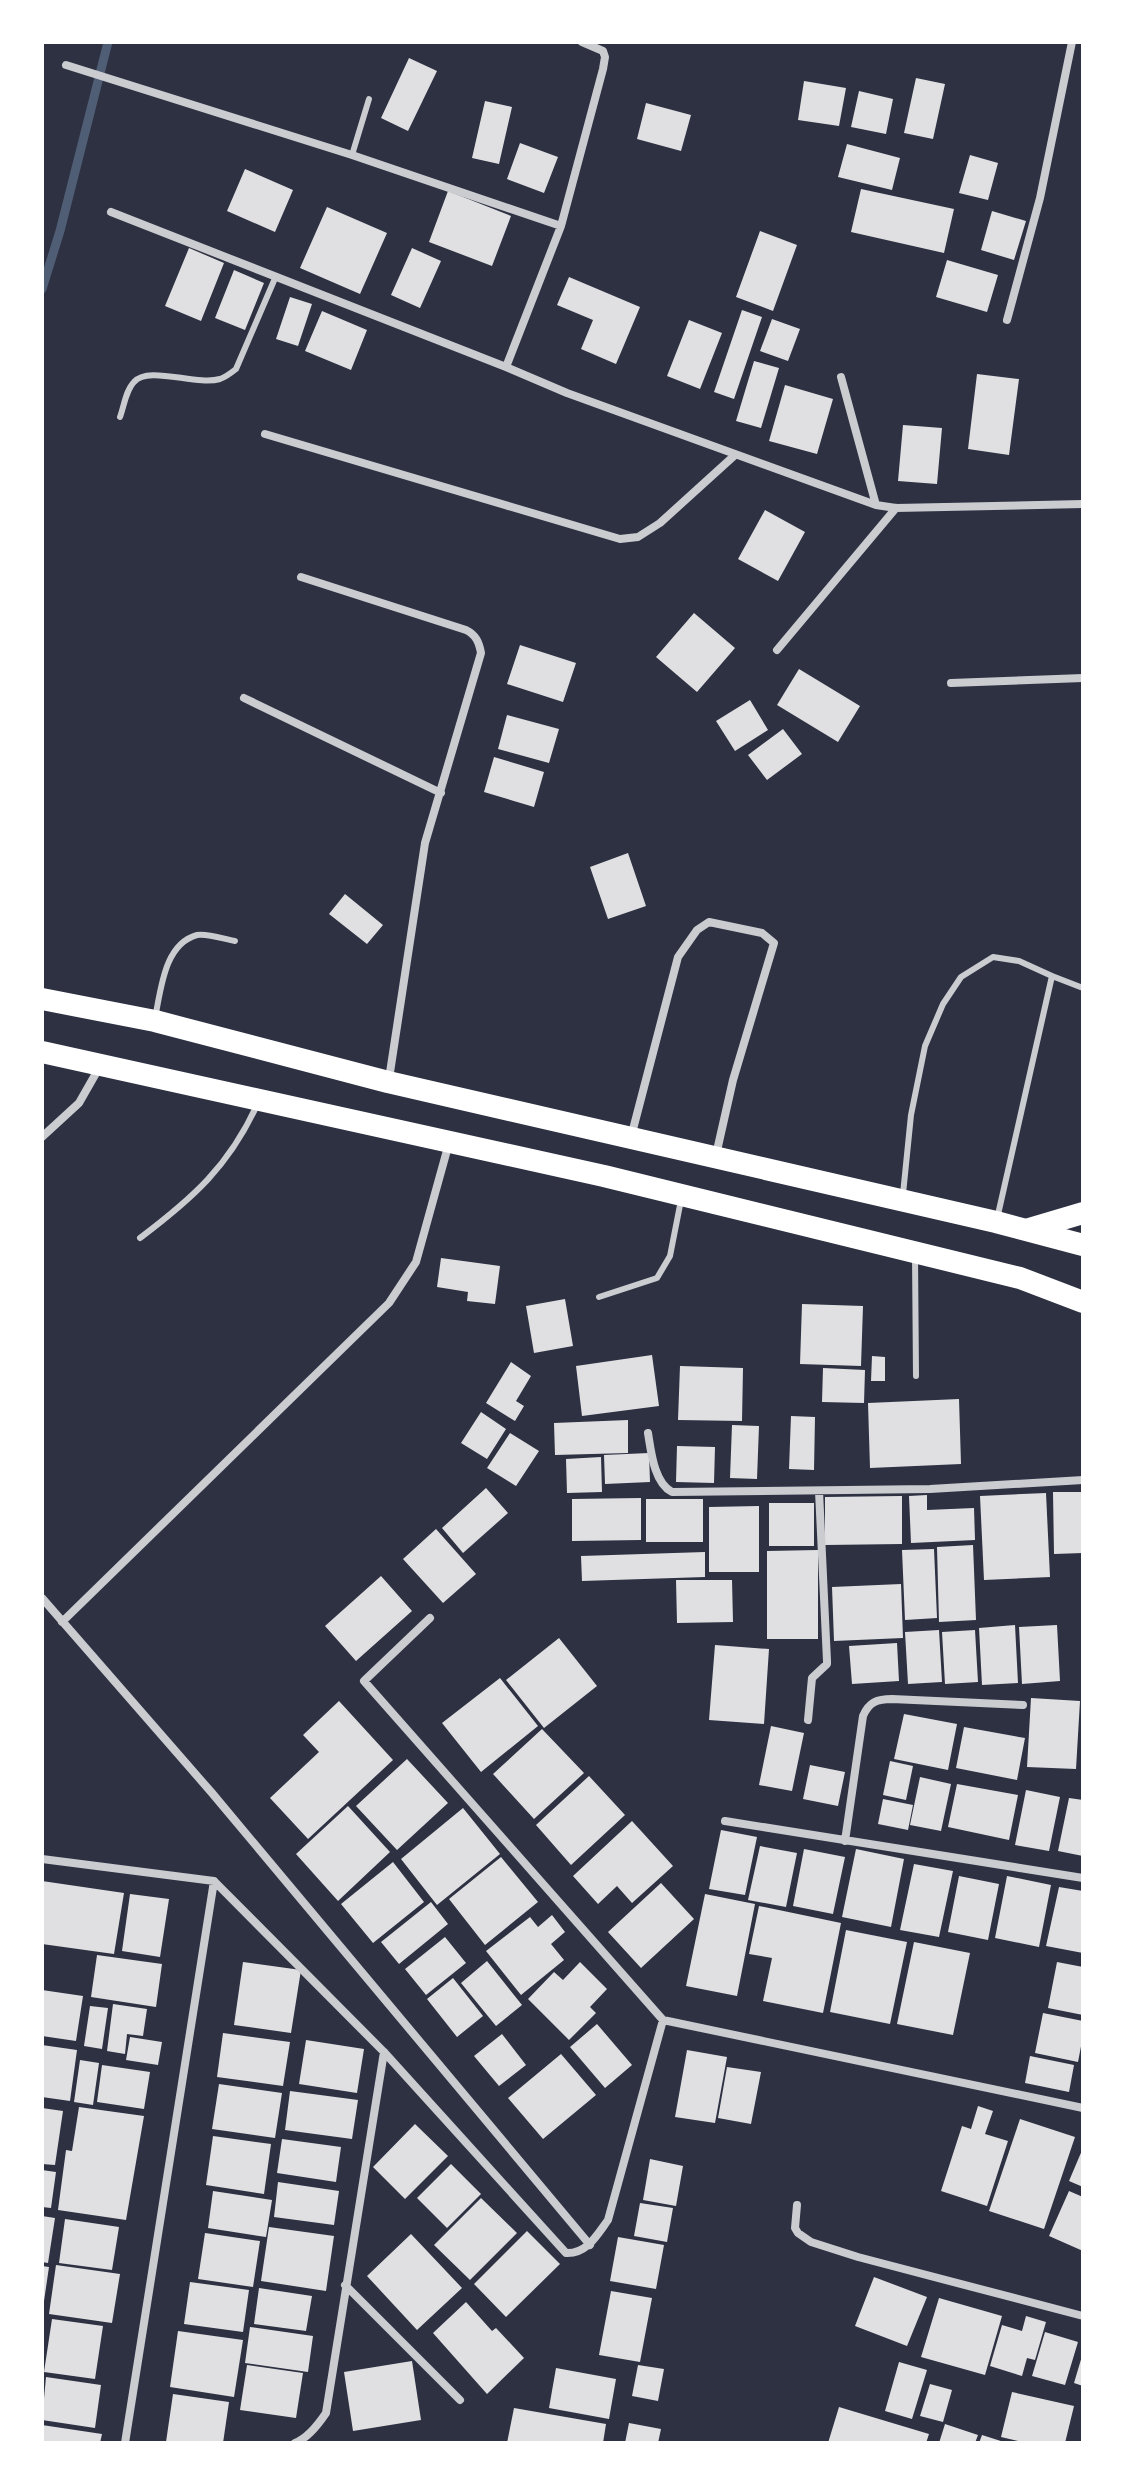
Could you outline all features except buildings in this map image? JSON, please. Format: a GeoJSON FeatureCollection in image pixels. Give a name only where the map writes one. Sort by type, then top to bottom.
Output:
{"type":"FeatureCollection","features":[{"type":"Feature","properties":{"kind":"highway"},"geometry":{"type":"LineString","coordinates":[[42,999],[155,1021],[388,1082],[996,1222],[1083,1245]]}},
{"type":"Feature","properties":{"kind":"highway"},"geometry":{"type":"LineString","coordinates":[[42,1052],[604,1176],[1020,1278],[1083,1302]]}},
{"type":"Feature","properties":{"kind":"highway"},"geometry":{"type":"LineString","coordinates":[[1028,1230],[1083,1213]]}},
{"type":"Feature","properties":{"kind":"street"},"geometry":{"type":"LineString","coordinates":[[506,367],[561,226],[605,57],[600,48],[582,42]]}},
{"type":"Feature","properties":{"kind":"street"},"geometry":{"type":"LineString","coordinates":[[1007,320],[1040,198],[1072,42]]}},
{"type":"Feature","properties":{"kind":"street"},"geometry":{"type":"LineString","coordinates":[[66,65],[352,155],[561,226]]}},
{"type":"Feature","properties":{"kind":"street"},"geometry":{"type":"LineString","coordinates":[[111,212],[567,393],[876,505],[896,508],[1083,504]]}},
{"type":"Feature","properties":{"kind":"street"},"geometry":{"type":"LineString","coordinates":[[841,377],[876,505]]}},
{"type":"Feature","properties":{"kind":"street"},"geometry":{"type":"LineString","coordinates":[[265,434],[620,539],[638,537],[660,523],[735,455]]}},
{"type":"Feature","properties":{"kind":"street"},"geometry":{"type":"LineString","coordinates":[[777,650],[896,508]]}},
{"type":"Feature","properties":{"kind":"street"},"geometry":{"type":"LineString","coordinates":[[301,577],[466,630],[476,638],[481,653],[425,843],[388,1082]]}},
{"type":"Feature","properties":{"kind":"street"},"geometry":{"type":"LineString","coordinates":[[951,683],[1083,678]]}},
{"type":"Feature","properties":{"kind":"street"},"geometry":{"type":"LineString","coordinates":[[244,698],[441,793]]}},
{"type":"Feature","properties":{"kind":"street"},"geometry":{"type":"LineString","coordinates":[[631,1138],[678,957],[697,930],[709,922],[762,933],[774,943],[733,1080],[716,1158]]}},
{"type":"Feature","properties":{"kind":"street"},"geometry":{"type":"LineString","coordinates":[[42,1137],[79,1103],[101,1065]]}},
{"type":"Feature","properties":{"kind":"street"},"geometry":{"type":"LineString","coordinates":[[62,1622],[389,1303],[416,1262],[449,1142]]}},
{"type":"Feature","properties":{"kind":"street"},"geometry":{"type":"LineString","coordinates":[[648,1433],[653,1461],[669,1491],[930,1489],[1083,1480]]}},
{"type":"Feature","properties":{"kind":"street"},"geometry":{"type":"LineString","coordinates":[[808,1720],[812,1678],[827,1664],[819,1491]]}},
{"type":"Feature","properties":{"kind":"street"},"geometry":{"type":"LineString","coordinates":[[42,1598],[212,1793],[590,2245]]}},
{"type":"Feature","properties":{"kind":"street"},"geometry":{"type":"LineString","coordinates":[[430,1618],[364,1681],[663,2020],[1083,2108]]}},
{"type":"Feature","properties":{"kind":"street"},"geometry":{"type":"LineString","coordinates":[[845,1841],[863,1716],[872,1702],[892,1699],[1023,1705]]}},
{"type":"Feature","properties":{"kind":"street"},"geometry":{"type":"LineString","coordinates":[[725,1821],[1083,1878]]}},
{"type":"Feature","properties":{"kind":"street"},"geometry":{"type":"LineString","coordinates":[[42,1859],[214,1881],[384,2052],[562,2249],[573,2253],[590,2245],[608,2220],[663,2020]]}},
{"type":"Feature","properties":{"kind":"street"},"geometry":{"type":"LineString","coordinates":[[125,2443],[214,1881]]}},
{"type":"Feature","properties":{"kind":"street"},"geometry":{"type":"LineString","coordinates":[[295,2443],[317,2426],[326,2413],[384,2052]]}},
{"type":"Feature","properties":{"kind":"street"},"geometry":{"type":"LineString","coordinates":[[797,2205],[795,2228],[811,2242],[1083,2316]]}},
{"type":"Feature","properties":{"kind":"street"},"geometry":{"type":"LineString","coordinates":[[345,2285],[460,2400]]}},
{"type":"Feature","properties":{"kind":"lane"},"geometry":{"type":"LineString","coordinates":[[352,155],[369,99]]}},
{"type":"Feature","properties":{"kind":"lane"},"geometry":{"type":"LineString","coordinates":[[120,417],[132,384],[141,375],[155,374],[191,381],[212,380],[223,379],[236,369],[276,276]]}},
{"type":"Feature","properties":{"kind":"lane"},"geometry":{"type":"LineString","coordinates":[[155,1021],[172,956],[180,943],[199,934],[235,941]]}},
{"type":"Feature","properties":{"kind":"lane"},"geometry":{"type":"LineString","coordinates":[[902,1202],[911,1115],[925,1046],[943,1004],[961,977],[993,957],[1019,961],[1083,988]]}},
{"type":"Feature","properties":{"kind":"lane"},"geometry":{"type":"LineString","coordinates":[[996,1222],[1052,976]]}},
{"type":"Feature","properties":{"kind":"lane"},"geometry":{"type":"LineString","coordinates":[[140,1238],[183,1206],[221,1166],[246,1128],[259,1100]]}},
{"type":"Feature","properties":{"kind":"lane"},"geometry":{"type":"LineString","coordinates":[[599,1297],[657,1278],[670,1256],[682,1197]]}},
{"type":"Feature","properties":{"kind":"lane"},"geometry":{"type":"LineString","coordinates":[[915,1252],[916,1376]]}},
{"type":"Feature","properties":{"kind":"waterway"},"geometry":{"type":"LineString","coordinates":[[42,289],[60,231],[108,42]]}}]}
